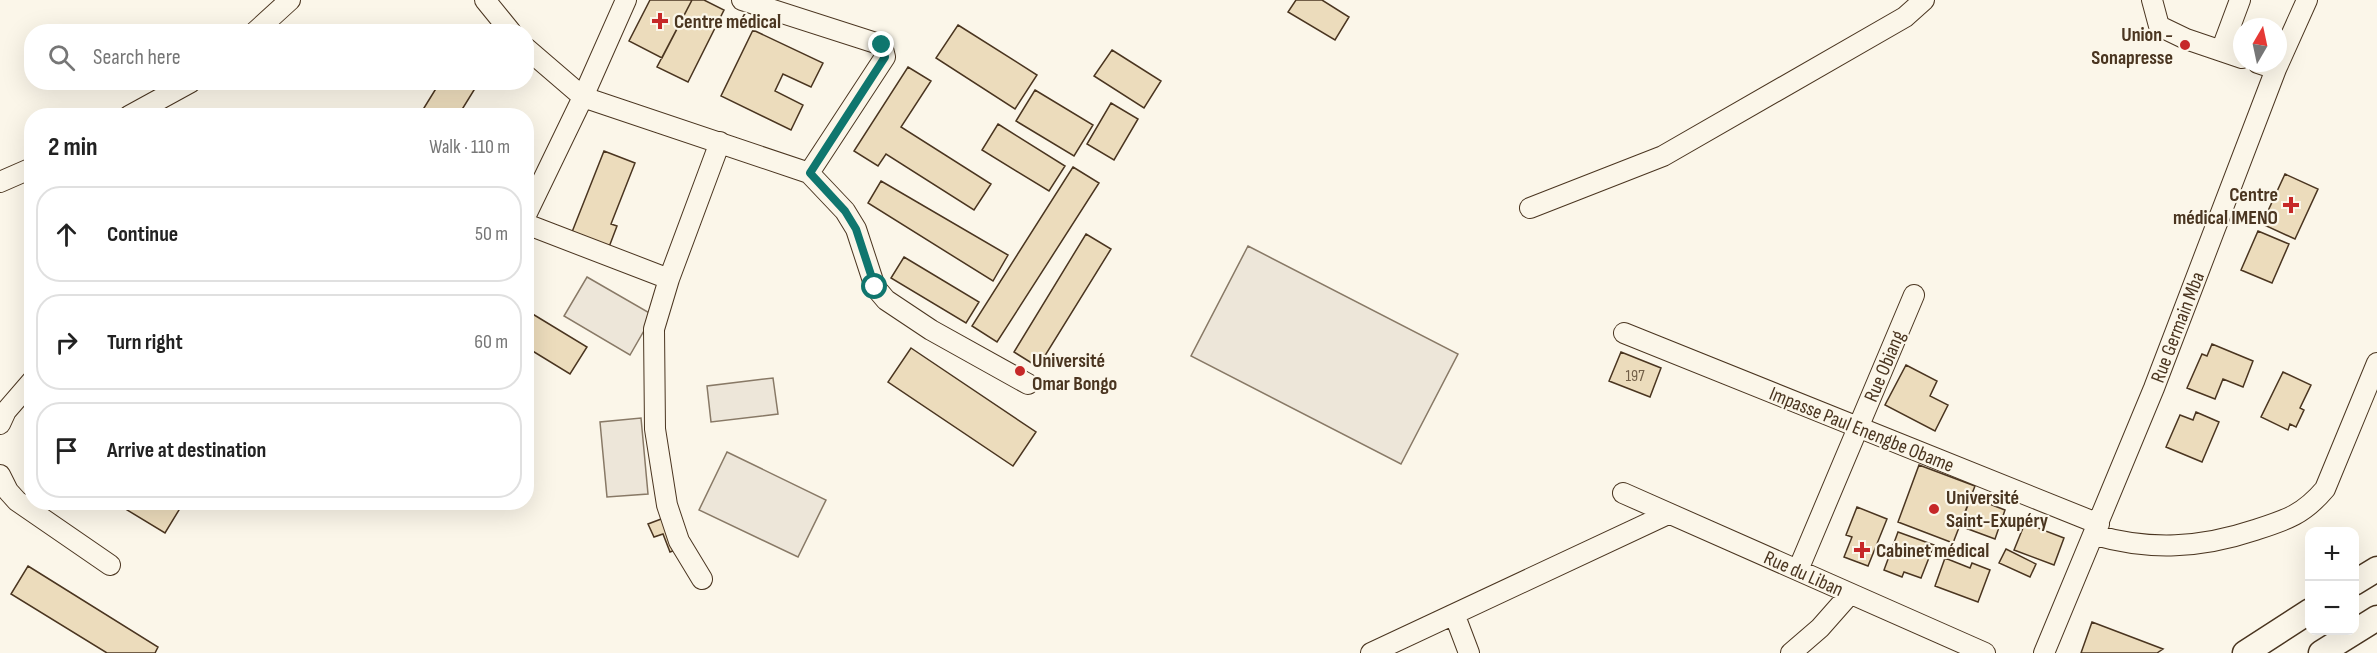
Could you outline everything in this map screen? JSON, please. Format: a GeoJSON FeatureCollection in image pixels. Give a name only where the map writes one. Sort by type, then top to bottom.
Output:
{"type":"FeatureCollection","features":[{"type":"Feature","properties":{"kind":"main road"},"geometry":{"type":"LineString","coordinates":[[2358,581],[2377,569]]}},
{"type":"Feature","properties":{"kind":"main road"},"geometry":{"type":"LineString","coordinates":[[2245,653],[2305,614]]}},
{"type":"Feature","properties":{"kind":"main road"},"geometry":{"type":"LineString","coordinates":[[2320,653],[2377,618]]}},
{"type":"Feature","properties":{"kind":"street"},"geometry":{"type":"LineString","coordinates":[[264,24],[290,0]]}},
{"type":"Feature","properties":{"kind":"street"},"geometry":{"type":"LineString","coordinates":[[485,0],[504,24]]}},
{"type":"Feature","properties":{"kind":"street"},"geometry":{"type":"LineString","coordinates":[[534,198],[626,0]]}},
{"type":"Feature","properties":{"kind":"street"},"geometry":{"type":"LineString","coordinates":[[742,0],[882,45],[885,57],[810,173]]}},
{"type":"Feature","properties":{"kind":"street"},"geometry":{"type":"LineString","coordinates":[[1530,208],[1663,156],[1905,17],[1924,0]]}},
{"type":"Feature","properties":{"kind":"street"},"geometry":{"type":"LineString","coordinates":[[2152,0],[2160,26],[2233,55]]}},
{"type":"Feature","properties":{"kind":"street"},"geometry":{"type":"LineString","coordinates":[[2221,51],[2240,0]]}},
{"type":"Feature","properties":{"kind":"street","name":"Rue Germain Mba"},"geometry":{"type":"LineString","coordinates":[[2287,33],[2307,0]]}},
{"type":"Feature","properties":{"kind":"street"},"geometry":{"type":"LineString","coordinates":[[534,55],[583,97],[810,173],[845,211],[856,229],[875,287],[886,300],[931,330],[1028,384]]}},
{"type":"Feature","properties":{"kind":"street","name":"Rue Germain Mba"},"geometry":{"type":"LineString","coordinates":[[2044,653],[2097,530],[2265,72]]}},
{"type":"Feature","properties":{"kind":"street"},"geometry":{"type":"LineString","coordinates":[[143,108],[176,90]]}},
{"type":"Feature","properties":{"kind":"street"},"geometry":{"type":"LineString","coordinates":[[702,579],[671,525],[656,445],[654,329],[669,279],[720,142]]}},
{"type":"Feature","properties":{"kind":"street"},"geometry":{"type":"LineString","coordinates":[[0,182],[24,172]]}},
{"type":"Feature","properties":{"kind":"street"},"geometry":{"type":"LineString","coordinates":[[534,227],[669,279]]}},
{"type":"Feature","properties":{"kind":"street","name":"Rue Obiang"},"geometry":{"type":"LineString","coordinates":[[1798,570],[1914,295]]}},
{"type":"Feature","properties":{"kind":"street","name":"Impasse Paul Enengbe Obame"},"geometry":{"type":"LineString","coordinates":[[1624,333],[1857,428],[2097,530],[2139,544],[2191,546],[2243,534],[2297,516],[2311,506],[2325,489],[2377,363]]}},
{"type":"Feature","properties":{"kind":"street"},"geometry":{"type":"LineString","coordinates":[[0,424],[6,411],[24,390]]}},
{"type":"Feature","properties":{"kind":"street"},"geometry":{"type":"LineString","coordinates":[[0,475],[8,491],[24,506]]}},
{"type":"Feature","properties":{"kind":"street","name":"Rue du Liban"},"geometry":{"type":"LineString","coordinates":[[1623,493],[1985,653]]}},
{"type":"Feature","properties":{"kind":"street"},"geometry":{"type":"LineString","coordinates":[[29,510],[110,565]]}},
{"type":"Feature","properties":{"kind":"street"},"geometry":{"type":"LineString","coordinates":[[1371,653],[1455,616],[1668,514]]}},
{"type":"Feature","properties":{"kind":"street"},"geometry":{"type":"LineString","coordinates":[[1791,653],[1820,628],[1850,594]]}},
{"type":"Feature","properties":{"kind":"street"},"geometry":{"type":"LineString","coordinates":[[1455,616],[1470,653]]}},
{"type":"Feature","properties":{"kind":"shaded area"},"geometry":{"type":"Polygon","coordinates":[[[1248,246],[1458,354],[1401,464],[1191,356],[1248,246]]]}},
{"type":"Feature","properties":{"kind":"shaded area"},"geometry":{"type":"Polygon","coordinates":[[[587,277],[653,315],[630,355],[564,316],[587,277]]]}},
{"type":"Feature","properties":{"kind":"shaded area"},"geometry":{"type":"Polygon","coordinates":[[[773,378],[778,414],[711,422],[707,386],[773,378]]]}},
{"type":"Feature","properties":{"kind":"shaded area"},"geometry":{"type":"Polygon","coordinates":[[[641,418],[648,494],[607,497],[600,422],[641,418]]]}},
{"type":"Feature","properties":{"kind":"shaded area"},"geometry":{"type":"Polygon","coordinates":[[[727,452],[826,500],[798,557],[699,510],[727,452]]]}},
{"type":"Feature","properties":{"kind":"building","name":"Centre médical"},"geometry":{"type":"Polygon","coordinates":[[[650,0],[692,0],[662,58],[629,41],[650,0]]]}},
{"type":"Feature","properties":{"kind":"building"},"geometry":{"type":"Polygon","coordinates":[[[692,0],[704,0],[724,10],[688,82],[657,67],[692,0]]]}},
{"type":"Feature","properties":{"kind":"building"},"geometry":{"type":"Polygon","coordinates":[[[1296,0],[1322,0],[1349,17],[1335,40],[1288,12],[1296,0]]]}},
{"type":"Feature","properties":{"kind":"building"},"geometry":{"type":"Polygon","coordinates":[[[958,25],[1037,75],[1015,109],[936,58],[958,25]]]}},
{"type":"Feature","properties":{"kind":"building"},"geometry":{"type":"Polygon","coordinates":[[[753,30],[823,63],[811,87],[783,74],[775,91],[803,105],[791,130],[721,96],[753,30]]]}},
{"type":"Feature","properties":{"kind":"building"},"geometry":{"type":"Polygon","coordinates":[[[1112,50],[1161,81],[1144,108],[1094,76],[1112,50]]]}},
{"type":"Feature","properties":{"kind":"building"},"geometry":{"type":"Polygon","coordinates":[[[908,67],[931,81],[901,127],[991,184],[974,210],[886,154],[878,166],[854,151],[908,67]]]}},
{"type":"Feature","properties":{"kind":"building"},"geometry":{"type":"Polygon","coordinates":[[[435,90],[474,90],[463,108],[424,108],[435,90]]]}},
{"type":"Feature","properties":{"kind":"building"},"geometry":{"type":"Polygon","coordinates":[[[1035,90],[1093,125],[1074,156],[1016,121],[1035,90]]]}},
{"type":"Feature","properties":{"kind":"building"},"geometry":{"type":"Polygon","coordinates":[[[1111,103],[1138,119],[1114,160],[1087,144],[1111,103]]]}},
{"type":"Feature","properties":{"kind":"building"},"geometry":{"type":"Polygon","coordinates":[[[998,124],[1065,166],[1049,191],[982,150],[998,124]]]}},
{"type":"Feature","properties":{"kind":"building"},"geometry":{"type":"Polygon","coordinates":[[[604,151],[635,163],[611,224],[617,226],[609,247],[572,232],[604,151]]]}},
{"type":"Feature","properties":{"kind":"building"},"geometry":{"type":"Polygon","coordinates":[[[1073,167],[1099,183],[997,342],[972,326],[1073,167]]]}},
{"type":"Feature","properties":{"kind":"building"},"geometry":{"type":"Polygon","coordinates":[[[2285,174],[2318,189],[2295,239],[2262,224],[2285,174]]]}},
{"type":"Feature","properties":{"kind":"building"},"geometry":{"type":"Polygon","coordinates":[[[881,181],[1008,255],[993,281],[868,203],[881,181]]]}},
{"type":"Feature","properties":{"kind":"building"},"geometry":{"type":"Polygon","coordinates":[[[2258,231],[2289,244],[2272,283],[2241,270],[2258,231]]]}},
{"type":"Feature","properties":{"kind":"building"},"geometry":{"type":"Polygon","coordinates":[[[1086,234],[1111,249],[1038,367],[1014,352],[1086,234]]]}},
{"type":"Feature","properties":{"kind":"building"},"geometry":{"type":"Polygon","coordinates":[[[904,257],[979,302],[966,323],[891,278],[904,257]]]}},
{"type":"Feature","properties":{"kind":"building"},"geometry":{"type":"Polygon","coordinates":[[[534,315],[587,347],[570,374],[534,352],[534,315]]]}},
{"type":"Feature","properties":{"kind":"building"},"geometry":{"type":"Polygon","coordinates":[[[2212,344],[2253,361],[2243,387],[2223,379],[2215,399],[2187,388],[2202,354],[2207,356],[2212,344]]]}},
{"type":"Feature","properties":{"kind":"building"},"geometry":{"type":"Polygon","coordinates":[[[911,348],[1036,432],[1013,466],[888,382],[911,348]]]}},
{"type":"Feature","properties":{"kind":"building"},"geometry":{"type":"Polygon","coordinates":[[[1621,352],[1661,368],[1650,397],[1609,381],[1621,352]]]}},
{"type":"Feature","properties":{"kind":"building"},"geometry":{"type":"Polygon","coordinates":[[[1906,365],[1937,381],[1930,396],[1948,405],[1935,431],[1885,405],[1906,365]]]}},
{"type":"Feature","properties":{"kind":"building"},"geometry":{"type":"Polygon","coordinates":[[[2283,372],[2311,385],[2300,408],[2304,410],[2296,427],[2290,424],[2288,430],[2261,417],[2283,372]]]}},
{"type":"Feature","properties":{"kind":"building"},"geometry":{"type":"Polygon","coordinates":[[[2196,412],[2219,422],[2202,462],[2166,447],[2180,415],[2193,420],[2196,412]]]}},
{"type":"Feature","properties":{"kind":"building","name":"Université Saint-Exupéry"},"geometry":{"type":"Polygon","coordinates":[[[1919,465],[1975,486],[1953,543],[1898,522],[1919,465]]]}},
{"type":"Feature","properties":{"kind":"building"},"geometry":{"type":"Polygon","coordinates":[[[1971,497],[2005,510],[1995,539],[1960,526],[1971,497]]]}},
{"type":"Feature","properties":{"kind":"building"},"geometry":{"type":"Polygon","coordinates":[[[1857,507],[1887,519],[1868,566],[1844,557],[1852,537],[1846,535],[1857,507]]]}},
{"type":"Feature","properties":{"kind":"building"},"geometry":{"type":"Polygon","coordinates":[[[127,510],[179,510],[165,533],[127,510]]]}},
{"type":"Feature","properties":{"kind":"building"},"geometry":{"type":"Polygon","coordinates":[[[669,516],[678,549],[670,552],[663,534],[654,537],[648,524],[669,516]]]}},
{"type":"Feature","properties":{"kind":"building"},"geometry":{"type":"Polygon","coordinates":[[[2025,523],[2064,538],[2054,565],[2014,550],[2025,523]]]}},
{"type":"Feature","properties":{"kind":"building"},"geometry":{"type":"Polygon","coordinates":[[[1898,532],[1934,545],[1921,578],[1904,572],[1902,577],[1884,570],[1898,532]]]}},
{"type":"Feature","properties":{"kind":"building"},"geometry":{"type":"Polygon","coordinates":[[[2006,549],[2036,564],[2030,577],[1999,563],[2006,549]]]}},
{"type":"Feature","properties":{"kind":"building"},"geometry":{"type":"Polygon","coordinates":[[[1945,558],[1970,568],[1972,563],[1990,570],[1978,602],[1935,586],[1945,558]]]}},
{"type":"Feature","properties":{"kind":"building"},"geometry":{"type":"Polygon","coordinates":[[[28,566],[158,647],[155,653],[107,653],[11,594],[28,566]]]}},
{"type":"Feature","properties":{"kind":"building"},"geometry":{"type":"Polygon","coordinates":[[[2092,622],[2163,649],[2157,653],[2081,653],[2092,622]]]}},
{"type":"Feature","properties":{"kind":"place","name":"Centre médical"},"geometry":{"type":"Point","coordinates":[660,21]}},
{"type":"Feature","properties":{"kind":"place","name":"Union - Sonapresse"},"geometry":{"type":"Point","coordinates":[2185,45]}},
{"type":"Feature","properties":{"kind":"place","name":"Centre médical IMENO"},"geometry":{"type":"Point","coordinates":[2291,205]}},
{"type":"Feature","properties":{"kind":"place","name":"Université Omar Bongo"},"geometry":{"type":"Point","coordinates":[1020,371]}},
{"type":"Feature","properties":{"kind":"place","name":"Université Saint-Exupéry"},"geometry":{"type":"Point","coordinates":[1934,509]}},
{"type":"Feature","properties":{"kind":"place","name":"Cabinet médical"},"geometry":{"type":"Point","coordinates":[1862,550]}},
{"type":"Feature","properties":{"kind":"route"},"geometry":{"type":"LineString","coordinates":[[875,287],[856,229],[845,211],[810,173],[885,57],[882,45]]}}]}
